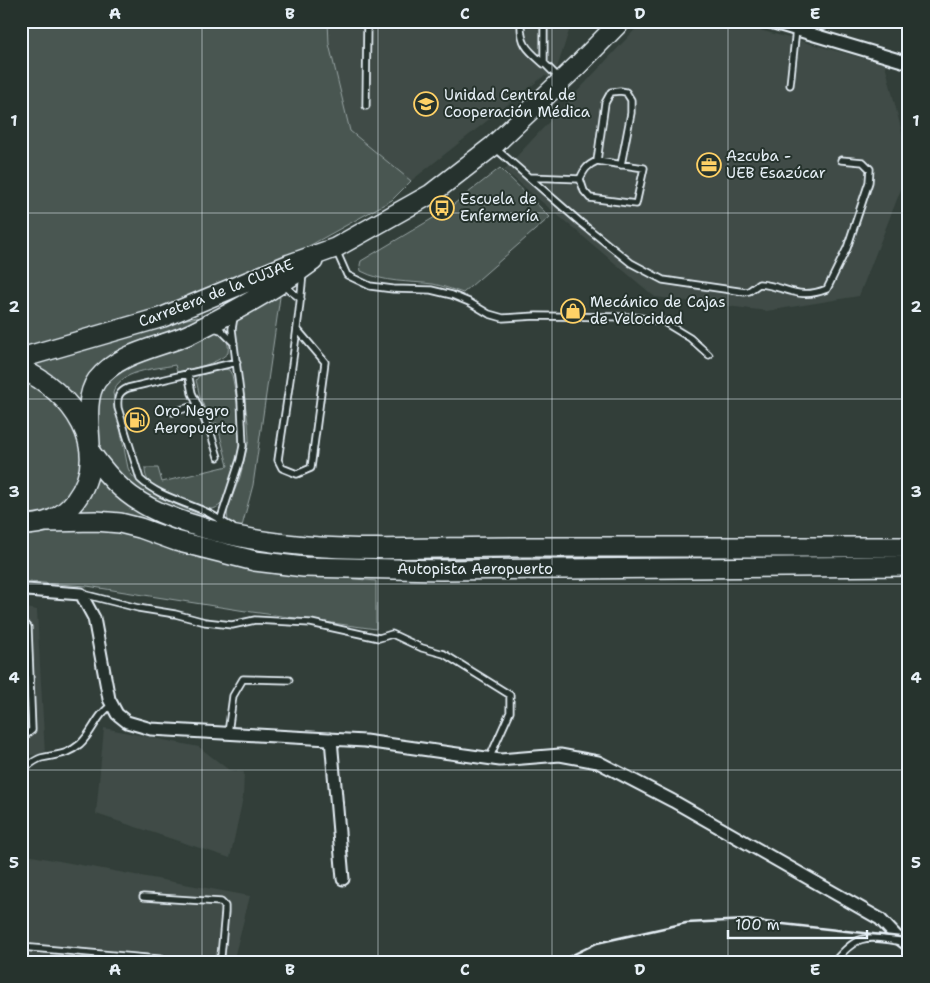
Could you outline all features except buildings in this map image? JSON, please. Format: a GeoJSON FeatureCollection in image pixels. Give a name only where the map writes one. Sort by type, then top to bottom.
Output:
{"type":"FeatureCollection","features":[{"type":"Feature","properties":{"kind":"highway","name":"Carretera de la CUJAE"},"geometry":{"type":"LineString","coordinates":[[47,522],[59,516],[69,507],[80,494],[86,482],[90,448],[88,414],[91,394],[96,381],[108,370],[128,356],[190,334],[236,310],[281,284],[329,250],[431,194],[493,146],[609,35],[621,21]]}},
{"type":"Feature","properties":{"kind":"highway","name":"Carretera de la CUJAE"},"geometry":{"type":"LineString","coordinates":[[21,358],[163,317],[290,264],[329,250]]}},
{"type":"Feature","properties":{"kind":"highway"},"geometry":{"type":"LineString","coordinates":[[163,317],[205,315],[209,323]]}},
{"type":"Feature","properties":{"kind":"highway","name":"Autopista Aeropuerto"},"geometry":{"type":"LineString","coordinates":[[21,369],[41,380],[67,403],[83,426],[90,448],[115,484],[132,498],[161,513],[202,527],[256,540],[352,549],[476,547],[909,547]]}},
{"type":"Feature","properties":{"kind":"highway","name":"Autopista Aeropuerto"},"geometry":{"type":"LineString","coordinates":[[21,525],[47,522],[96,521],[120,523],[176,541],[255,561],[304,567],[450,570],[909,566]]}},
{"type":"Feature","properties":{"kind":"street"},"geometry":{"type":"LineString","coordinates":[[767,21],[909,63]]}},
{"type":"Feature","properties":{"kind":"street"},"geometry":{"type":"LineString","coordinates":[[21,588],[81,594],[94,618],[109,699],[117,714],[127,722],[151,729],[365,741],[500,760],[560,755],[598,762],[673,801],[880,919],[906,944]]}},
{"type":"Feature","properties":{"kind":"street"},"geometry":{"type":"LineString","coordinates":[[331,739],[343,880]]}},
{"type":"Feature","properties":{"kind":"lane"},"geometry":{"type":"LineString","coordinates":[[366,106],[367,21]]}},
{"type":"Feature","properties":{"kind":"lane"},"geometry":{"type":"LineString","coordinates":[[521,21],[522,40],[525,46],[562,80]]}},
{"type":"Feature","properties":{"kind":"lane"},"geometry":{"type":"LineString","coordinates":[[544,21],[544,58],[546,66]]}},
{"type":"Feature","properties":{"kind":"lane"},"geometry":{"type":"LineString","coordinates":[[900,21],[909,23]]}},
{"type":"Feature","properties":{"kind":"lane"},"geometry":{"type":"LineString","coordinates":[[790,86],[796,29]]}},
{"type":"Feature","properties":{"kind":"lane"},"geometry":{"type":"LineString","coordinates":[[597,162],[605,103],[612,92],[620,90],[626,92],[632,100],[621,165]]}},
{"type":"Feature","properties":{"kind":"lane"},"geometry":{"type":"LineString","coordinates":[[493,146],[580,222],[631,263],[663,280],[744,292],[759,284],[792,293],[814,294],[827,289],[847,248],[869,182],[870,169],[863,162],[841,160]]}},
{"type":"Feature","properties":{"kind":"lane"},"geometry":{"type":"LineString","coordinates":[[597,162],[621,165],[644,168],[636,204],[590,198],[584,191],[580,179],[584,170],[590,164],[597,162]]}},
{"type":"Feature","properties":{"kind":"lane"},"geometry":{"type":"LineString","coordinates":[[529,177],[580,179]]}},
{"type":"Feature","properties":{"kind":"lane"},"geometry":{"type":"LineString","coordinates":[[329,250],[347,275],[370,286],[430,290],[452,295],[469,302],[489,314],[503,318],[536,316],[633,317],[662,321],[690,338],[709,355]]}},
{"type":"Feature","properties":{"kind":"lane"},"geometry":{"type":"LineString","coordinates":[[297,329],[325,362],[311,468],[297,474],[282,468],[278,460],[304,268]]}},
{"type":"Feature","properties":{"kind":"lane"},"geometry":{"type":"LineString","coordinates":[[281,284],[301,299]]}},
{"type":"Feature","properties":{"kind":"lane"},"geometry":{"type":"LineString","coordinates":[[220,520],[243,446],[243,425],[232,324],[236,310]]}},
{"type":"Feature","properties":{"kind":"lane"},"geometry":{"type":"LineString","coordinates":[[209,323],[221,330],[235,345]]}},
{"type":"Feature","properties":{"kind":"lane"},"geometry":{"type":"LineString","coordinates":[[209,323],[230,332],[235,345]]}},
{"type":"Feature","properties":{"kind":"lane"},"geometry":{"type":"LineString","coordinates":[[237,362],[125,389],[118,396],[118,408],[140,479],[149,487],[204,511],[243,533],[285,544]]}},
{"type":"Feature","properties":{"kind":"lane"},"geometry":{"type":"LineString","coordinates":[[188,374],[197,405],[212,434],[218,457]]}},
{"type":"Feature","properties":{"kind":"lane"},"geometry":{"type":"LineString","coordinates":[[172,412],[197,405]]}},
{"type":"Feature","properties":{"kind":"lane"},"geometry":{"type":"LineString","coordinates":[[81,594],[205,622],[232,625],[255,620],[311,623],[379,638],[392,634],[422,648],[444,654],[510,695],[510,712],[489,759]]}},
{"type":"Feature","properties":{"kind":"lane"},"geometry":{"type":"LineString","coordinates":[[21,620],[28,627],[32,730],[21,739]]}},
{"type":"Feature","properties":{"kind":"lane"},"geometry":{"type":"LineString","coordinates":[[228,734],[233,696],[243,679],[289,680]]}},
{"type":"Feature","properties":{"kind":"lane"},"geometry":{"type":"LineString","coordinates":[[21,771],[40,758],[58,756],[70,751],[82,742],[92,730],[98,716],[112,705]]}},
{"type":"Feature","properties":{"kind":"lane"},"geometry":{"type":"LineString","coordinates":[[143,897],[221,902],[225,906],[225,912],[221,956],[213,962]]}},
{"type":"Feature","properties":{"kind":"lane"},"geometry":{"type":"LineString","coordinates":[[884,938],[887,927]]}},
{"type":"Feature","properties":{"kind":"lane"},"geometry":{"type":"LineString","coordinates":[[834,962],[849,945],[862,938],[884,938],[906,944]]}},
{"type":"Feature","properties":{"kind":"lane"},"geometry":{"type":"LineString","coordinates":[[21,947],[192,962]]}},
{"type":"Feature","properties":{"kind":"shaded area"},"geometry":{"type":"Polygon","coordinates":[[[21,21],[574,21],[557,68],[549,77],[544,76],[411,181],[392,200],[21,21]]]}},
{"type":"Feature","properties":{"kind":"shaded area"},"geometry":{"type":"Polygon","coordinates":[[[21,21],[328,21],[329,44],[350,131],[411,181],[392,200],[298,252],[175,307],[21,350],[21,21]]]}},
{"type":"Feature","properties":{"kind":"shaded area","name":"Azcuba - UEB Esazúcar"},"geometry":{"type":"Polygon","coordinates":[[[643,21],[727,21],[885,64],[909,161],[909,169],[859,296],[767,311],[655,297],[504,170],[643,21]]]}},
{"type":"Feature","properties":{"kind":"shaded area"},"geometry":{"type":"Polygon","coordinates":[[[500,168],[550,217],[463,293],[433,284],[379,278],[361,271],[361,261],[445,211],[500,168]]]}},
{"type":"Feature","properties":{"kind":"shaded area"},"geometry":{"type":"Polygon","coordinates":[[[272,297],[280,297],[253,485],[241,530],[228,523],[227,510],[240,477],[249,440],[234,329],[235,320],[272,297]]]}},
{"type":"Feature","properties":{"kind":"shaded area"},"geometry":{"type":"Polygon","coordinates":[[[197,317],[208,320],[127,353],[82,408],[58,382],[29,361],[148,327],[197,317]]]}},
{"type":"Feature","properties":{"kind":"shaded area"},"geometry":{"type":"Polygon","coordinates":[[[215,332],[224,337],[227,342],[228,353],[223,357],[204,366],[177,372],[175,365],[139,372],[122,379],[113,393],[128,468],[133,477],[157,495],[230,527],[164,511],[107,468],[99,445],[94,411],[99,388],[115,370],[215,332]]]}},
{"type":"Feature","properties":{"kind":"shaded area"},"geometry":{"type":"Polygon","coordinates":[[[224,369],[229,370],[232,375],[239,418],[240,439],[234,471],[221,504],[211,509],[190,503],[154,486],[148,479],[145,468],[158,468],[162,482],[228,466],[217,423],[211,424],[200,397],[196,380],[200,375],[224,369]]]}},
{"type":"Feature","properties":{"kind":"shaded area"},"geometry":{"type":"Polygon","coordinates":[[[21,374],[67,411],[84,444],[76,491],[51,513],[21,520],[21,374]]]}},
{"type":"Feature","properties":{"kind":"shaded area"},"geometry":{"type":"Polygon","coordinates":[[[99,474],[212,535],[571,554],[571,559],[347,562],[263,556],[76,515],[92,491],[99,474]]]}},
{"type":"Feature","properties":{"kind":"shaded area"},"geometry":{"type":"Polygon","coordinates":[[[88,529],[118,530],[253,569],[376,581],[376,629],[87,586],[21,580],[21,532],[88,529]]]}},
{"type":"Feature","properties":{"kind":"shaded area"},"geometry":{"type":"Polygon","coordinates":[[[21,607],[37,610],[45,754],[21,756],[21,607]]]}},
{"type":"Feature","properties":{"kind":"shaded area"},"geometry":{"type":"Polygon","coordinates":[[[104,728],[199,747],[229,770],[244,772],[243,798],[230,858],[96,814],[104,728]]]}},
{"type":"Feature","properties":{"kind":"shaded area"},"geometry":{"type":"Polygon","coordinates":[[[21,854],[250,896],[233,962],[21,962],[21,854]]]}},
{"type":"Feature","properties":{"kind":"railway"},"geometry":{"type":"LineString","coordinates":[[558,962],[597,943],[686,923],[747,920],[909,938]]}},
{"type":"Feature","properties":{"kind":"place","name":"Unidad Central de Cooperación Médica"},"geometry":{"type":"Point","coordinates":[426,104]}},
{"type":"Feature","properties":{"kind":"place","name":"Azcuba - UEB Esazúcar"},"geometry":{"type":"Point","coordinates":[709,165]}},
{"type":"Feature","properties":{"kind":"place","name":"Escuela de Enfermería"},"geometry":{"type":"Point","coordinates":[442,208]}},
{"type":"Feature","properties":{"kind":"place","name":"Mecánico de Cajas de Velocidad"},"geometry":{"type":"Point","coordinates":[573,311]}},
{"type":"Feature","properties":{"kind":"place","name":"Oro Negro Aeropuerto"},"geometry":{"type":"Point","coordinates":[137,420]}}]}
